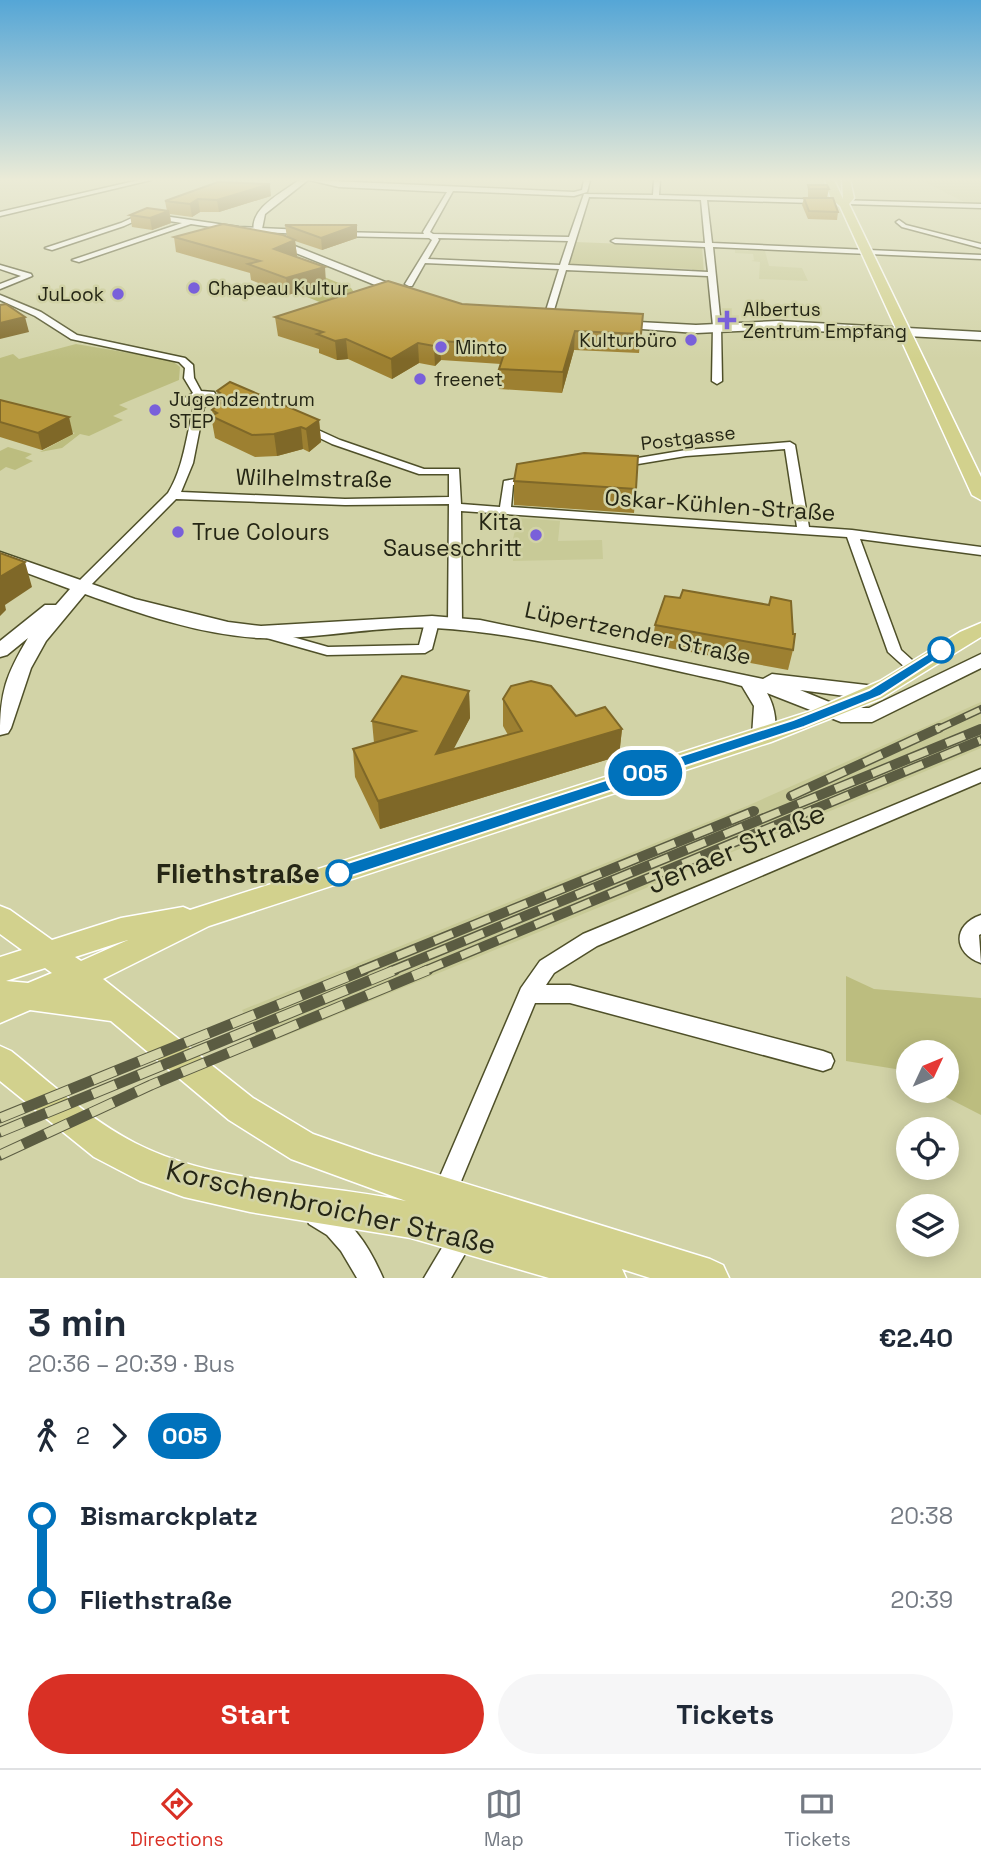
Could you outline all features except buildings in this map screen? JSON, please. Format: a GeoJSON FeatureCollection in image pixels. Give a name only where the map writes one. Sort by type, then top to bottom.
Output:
{"type":"FeatureCollection","features":[{"type":"Feature","properties":{"kind":"main road"},"geometry":{"type":"LineString","coordinates":[[256,240],[373,288],[411,292]]}},
{"type":"Feature","properties":{"kind":"main road"},"geometry":{"type":"LineString","coordinates":[[273,240],[411,292]]}},
{"type":"Feature","properties":{"kind":"main road"},"geometry":{"type":"LineString","coordinates":[[860,240],[981,495]]}},
{"type":"Feature","properties":{"kind":"main road"},"geometry":{"type":"LineString","coordinates":[[532,320],[552,321]]}},
{"type":"Feature","properties":{"kind":"main road"},"geometry":{"type":"LineString","coordinates":[[600,323],[696,329],[778,325],[981,336]]}},
{"type":"Feature","properties":{"kind":"main road","name":"Lüpertzender Straße"},"geometry":{"type":"LineString","coordinates":[[0,557],[81,587],[218,626],[261,632],[455,623],[522,633],[725,675],[786,692],[828,712],[852,717],[872,715],[975,667]]}},
{"type":"Feature","properties":{"kind":"main road"},"geometry":{"type":"LineString","coordinates":[[0,651],[81,587]]}},
{"type":"Feature","properties":{"kind":"main road"},"geometry":{"type":"LineString","coordinates":[[0,728],[21,668],[37,639],[81,587]]}},
{"type":"Feature","properties":{"kind":"main road"},"geometry":{"type":"LineString","coordinates":[[0,971],[48,952],[121,930],[199,918],[763,736],[875,693],[981,629]]}},
{"type":"Feature","properties":{"kind":"main road"},"geometry":{"type":"LineString","coordinates":[[725,675],[875,693]]}},
{"type":"Feature","properties":{"kind":"main road"},"geometry":{"type":"LineString","coordinates":[[750,682],[764,706],[763,736]]}},
{"type":"Feature","properties":{"kind":"main road"},"geometry":{"type":"LineString","coordinates":[[0,918],[48,952]]}},
{"type":"Feature","properties":{"kind":"main road"},"geometry":{"type":"LineString","coordinates":[[9,999],[125,956],[199,918]]}},
{"type":"Feature","properties":{"kind":"main road","name":"Korschenbroicher Straße"},"geometry":{"type":"LineString","coordinates":[[48,952],[241,1109],[303,1147],[444,1195],[710,1278]]}},
{"type":"Feature","properties":{"kind":"main road"},"geometry":{"type":"LineString","coordinates":[[0,971],[77,975]]}},
{"type":"Feature","properties":{"kind":"main road"},"geometry":{"type":"LineString","coordinates":[[9,999],[119,1009]]}},
{"type":"Feature","properties":{"kind":"main road","name":"Korschenbroicher Straße"},"geometry":{"type":"LineString","coordinates":[[0,1062],[79,1127],[124,1156],[174,1175],[289,1199],[382,1214],[465,1233],[607,1278]]}},
{"type":"Feature","properties":{"kind":"street"},"geometry":{"type":"LineString","coordinates":[[49,248],[80,240]]}},
{"type":"Feature","properties":{"kind":"street"},"geometry":{"type":"LineString","coordinates":[[76,260],[138,240]]}},
{"type":"Feature","properties":{"kind":"street"},"geometry":{"type":"LineString","coordinates":[[411,292],[423,261],[436,240]]}},
{"type":"Feature","properties":{"kind":"street"},"geometry":{"type":"LineString","coordinates":[[552,321],[571,240]]}},
{"type":"Feature","properties":{"kind":"street"},"geometry":{"type":"LineString","coordinates":[[707,240],[717,326],[717,381]]}},
{"type":"Feature","properties":{"kind":"street"},"geometry":{"type":"LineString","coordinates":[[957,240],[981,246]]}},
{"type":"Feature","properties":{"kind":"street"},"geometry":{"type":"LineString","coordinates":[[615,241],[981,257]]}},
{"type":"Feature","properties":{"kind":"street"},"geometry":{"type":"LineString","coordinates":[[423,261],[710,274]]}},
{"type":"Feature","properties":{"kind":"street"},"geometry":{"type":"LineString","coordinates":[[0,267],[28,276],[0,287]]}},
{"type":"Feature","properties":{"kind":"street"},"geometry":{"type":"LineString","coordinates":[[0,297],[90,342],[173,356],[190,367],[189,378],[199,399],[192,453],[182,482],[173,495],[81,587]]}},
{"type":"Feature","properties":{"kind":"street"},"geometry":{"type":"LineString","coordinates":[[11,313],[51,324]]}},
{"type":"Feature","properties":{"kind":"street"},"geometry":{"type":"LineString","coordinates":[[199,399],[229,398]]}},
{"type":"Feature","properties":{"kind":"street"},"geometry":{"type":"LineString","coordinates":[[289,419],[337,442],[423,472],[455,471],[455,623]]}},
{"type":"Feature","properties":{"kind":"street","name":"Postgasse"},"geometry":{"type":"LineString","coordinates":[[608,466],[686,453],[790,445],[803,531]]}},
{"type":"Feature","properties":{"kind":"street"},"geometry":{"type":"LineString","coordinates":[[505,512],[508,484],[542,477]]}},
{"type":"Feature","properties":{"kind":"street","name":"Wilhelmstraße"},"geometry":{"type":"LineString","coordinates":[[173,495],[455,504]]}},
{"type":"Feature","properties":{"kind":"street","name":"Oskar-Kühlen-Straße"},"geometry":{"type":"LineString","coordinates":[[455,504],[505,512],[852,534],[981,551]]}},
{"type":"Feature","properties":{"kind":"street"},"geometry":{"type":"LineString","coordinates":[[852,534],[899,657],[914,668]]}},
{"type":"Feature","properties":{"kind":"street","name":"Lüpertzender Straße"},"geometry":{"type":"LineString","coordinates":[[261,632],[327,651],[425,649],[432,622]]}},
{"type":"Feature","properties":{"kind":"street","name":"Jenaer Straße"},"geometry":{"type":"LineString","coordinates":[[444,1195],[528,995],[547,967],[590,940],[981,775]]}},
{"type":"Feature","properties":{"kind":"street"},"geometry":{"type":"LineString","coordinates":[[981,923],[969,932],[970,946],[981,955]]}},
{"type":"Feature","properties":{"kind":"street"},"geometry":{"type":"LineString","coordinates":[[528,995],[570,994],[823,1061]]}},
{"type":"Feature","properties":{"kind":"street"},"geometry":{"type":"LineString","coordinates":[[289,1199],[329,1220],[356,1248],[370,1278]]}},
{"type":"Feature","properties":{"kind":"street"},"geometry":{"type":"LineString","coordinates":[[437,1278],[465,1233]]}},
{"type":"Feature","properties":{"kind":"shaded area"},"geometry":{"type":"Polygon","coordinates":[[[575,242],[702,247],[704,273],[693,272],[692,269],[572,266],[568,264],[575,242]]]}},
{"type":"Feature","properties":{"kind":"shaded area"},"geometry":{"type":"Polygon","coordinates":[[[735,250],[765,251],[769,266],[802,268],[808,281],[759,279],[760,262],[751,261],[754,260],[753,254],[735,253],[735,250]]]}},
{"type":"Feature","properties":{"kind":"shaded area"},"geometry":{"type":"Polygon","coordinates":[[[312,272],[351,288],[356,295],[334,308],[295,292],[325,283],[312,272]]]}},
{"type":"Feature","properties":{"kind":"shaded area"},"geometry":{"type":"Polygon","coordinates":[[[76,344],[171,360],[180,367],[179,380],[119,405],[128,409],[113,416],[123,420],[89,436],[80,434],[62,448],[40,452],[75,433],[0,415],[0,358],[13,354],[19,359],[76,344]]]}},
{"type":"Feature","properties":{"kind":"shaded area"},"geometry":{"type":"Polygon","coordinates":[[[8,447],[32,454],[25,458],[33,461],[15,470],[6,467],[0,471],[0,451],[8,447]]]}},
{"type":"Feature","properties":{"kind":"shaded area","name":"Kita Sauseschritt"},"geometry":{"type":"Polygon","coordinates":[[[518,518],[560,521],[558,541],[602,540],[603,559],[513,561],[512,543],[518,518]]]}},
{"type":"Feature","properties":{"kind":"shaded area"},"geometry":{"type":"Polygon","coordinates":[[[981,702],[981,748],[634,893],[261,1046],[242,1010],[747,806],[981,702]]]}},
{"type":"Feature","properties":{"kind":"shaded area"},"geometry":{"type":"Polygon","coordinates":[[[846,976],[874,989],[981,998],[981,1115],[958,1103],[959,1040],[896,1040],[896,1069],[846,1061],[846,976]]]}},
{"type":"Feature","properties":{"kind":"railway"},"geometry":{"type":"LineString","coordinates":[[936,730],[981,709]]}},
{"type":"Feature","properties":{"kind":"railway"},"geometry":{"type":"LineString","coordinates":[[791,796],[939,728]]}},
{"type":"Feature","properties":{"kind":"railway"},"geometry":{"type":"LineString","coordinates":[[391,971],[981,729]]}},
{"type":"Feature","properties":{"kind":"railway"},"geometry":{"type":"LineString","coordinates":[[424,971],[981,740]]}},
{"type":"Feature","properties":{"kind":"railway"},"geometry":{"type":"LineString","coordinates":[[360,971],[754,811]]}},
{"type":"Feature","properties":{"kind":"railway"},"geometry":{"type":"LineString","coordinates":[[0,1118],[364,970]]}},
{"type":"Feature","properties":{"kind":"railway"},"geometry":{"type":"LineString","coordinates":[[0,1132],[395,970]]}},
{"type":"Feature","properties":{"kind":"railway"},"geometry":{"type":"LineString","coordinates":[[0,1155],[151,1085],[428,970]]}},
{"type":"Feature","properties":{"kind":"bus line","name":"005"},"geometry":{"type":"LineString","coordinates":[[339,873],[763,736],[841,708],[896,681],[941,650]]}},
{"type":"Feature","properties":{"kind":"place","name":"Chapeau Kultur"},"geometry":{"type":"Point","coordinates":[194,288]}},
{"type":"Feature","properties":{"kind":"place","name":"JuLook"},"geometry":{"type":"Point","coordinates":[118,294]}},
{"type":"Feature","properties":{"kind":"place","name":"Albertus Zentrum Empfang"},"geometry":{"type":"Point","coordinates":[727,320]}},
{"type":"Feature","properties":{"kind":"place","name":"Kulturbüro"},"geometry":{"type":"Point","coordinates":[691,340]}},
{"type":"Feature","properties":{"kind":"place","name":"Minto"},"geometry":{"type":"Point","coordinates":[441,347]}},
{"type":"Feature","properties":{"kind":"place","name":"freenet"},"geometry":{"type":"Point","coordinates":[420,379]}},
{"type":"Feature","properties":{"kind":"place","name":"Jugendzentrum STEP"},"geometry":{"type":"Point","coordinates":[155,410]}},
{"type":"Feature","properties":{"kind":"place","name":"True Colours"},"geometry":{"type":"Point","coordinates":[178,532]}},
{"type":"Feature","properties":{"kind":"place","name":"Kita Sauseschritt"},"geometry":{"type":"Point","coordinates":[536,535]}},
{"type":"Feature","properties":{"kind":"place","name":"Fliethstraße"},"geometry":{"type":"Point","coordinates":[339,873]}}]}
